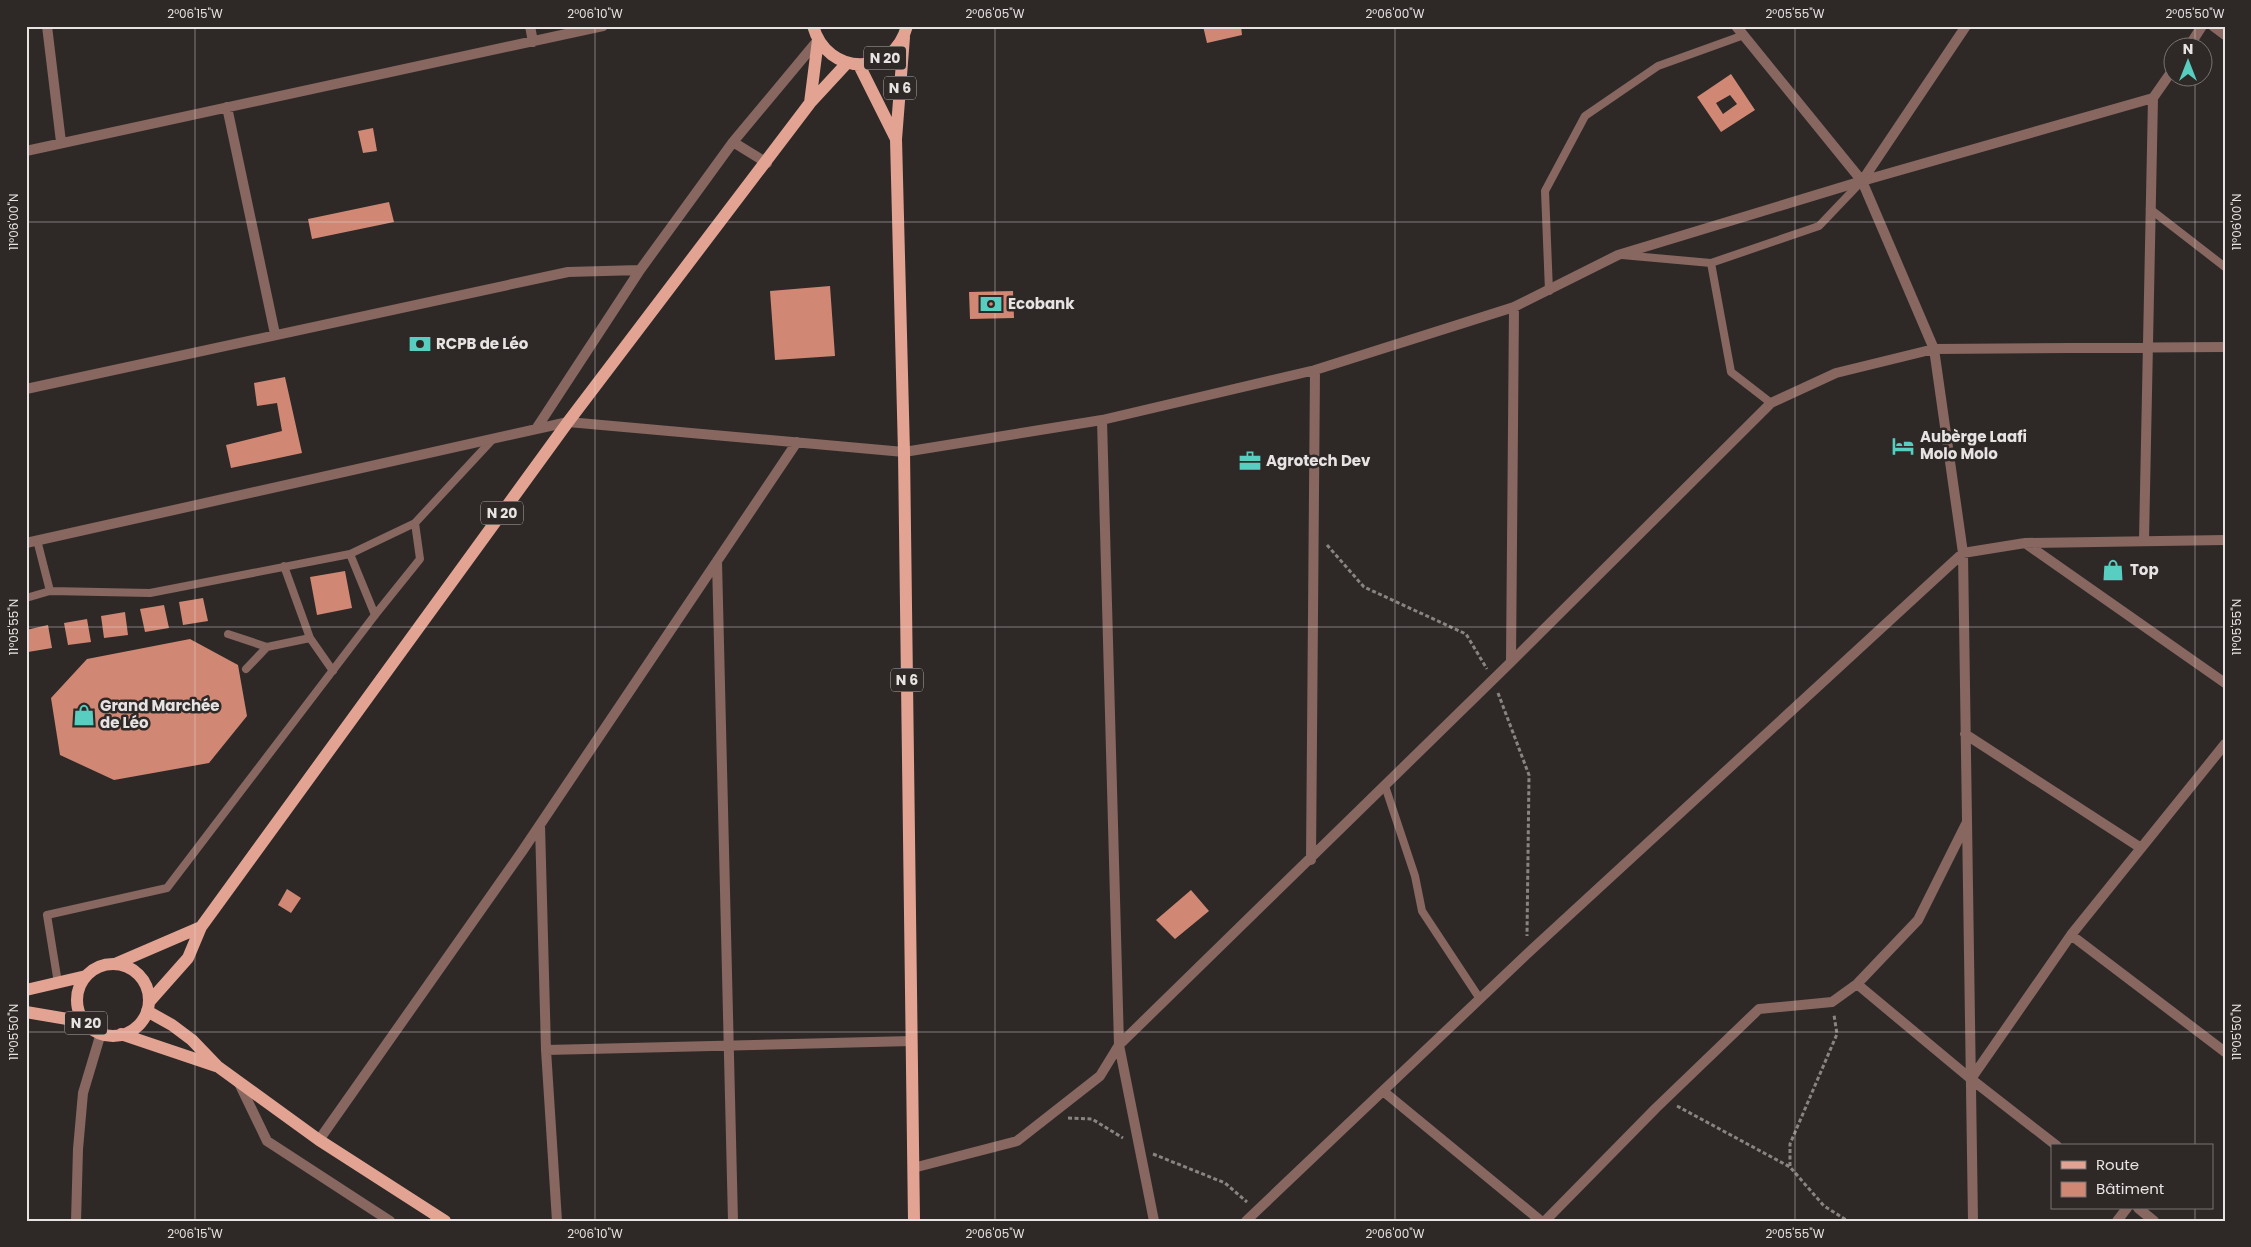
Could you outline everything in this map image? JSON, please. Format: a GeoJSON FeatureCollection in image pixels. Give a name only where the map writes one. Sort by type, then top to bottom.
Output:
{"type":"FeatureCollection","features":[{"type":"Feature","properties":{"kind":"main road","name":"N 20"},"geometry":{"type":"LineString","coordinates":[[812,27],[818,40],[830,55],[853,64],[873,63],[886,58],[896,48],[905,31]]}},
{"type":"Feature","properties":{"kind":"main road","name":"N 6"},"geometry":{"type":"LineString","coordinates":[[905,31],[896,140],[904,452],[914,1221]]}},
{"type":"Feature","properties":{"kind":"main road","name":"N 20"},"geometry":{"type":"LineString","coordinates":[[810,103],[818,40]]}},
{"type":"Feature","properties":{"kind":"main road","name":"N 20"},"geometry":{"type":"LineString","coordinates":[[26,1012],[85,1022],[101,1033],[120,1034],[137,1026],[148,1007],[188,958],[201,927],[568,422],[767,163],[810,103],[853,64]]}},
{"type":"Feature","properties":{"kind":"main road","name":"N 6"},"geometry":{"type":"LineString","coordinates":[[853,64],[896,140]]}},
{"type":"Feature","properties":{"kind":"main road"},"geometry":{"type":"LineString","coordinates":[[26,990],[86,976],[94,969],[115,964],[201,927]]}},
{"type":"Feature","properties":{"kind":"main road"},"geometry":{"type":"LineString","coordinates":[[115,964],[124,966],[140,976],[148,993],[148,1007],[192,1040],[217,1066],[319,1140],[445,1221]]}},
{"type":"Feature","properties":{"kind":"main road","name":"N 20"},"geometry":{"type":"LineString","coordinates":[[85,1022],[77,1004],[80,985],[86,976]]}},
{"type":"Feature","properties":{"kind":"main road"},"geometry":{"type":"LineString","coordinates":[[120,1034],[217,1066]]}},
{"type":"Feature","properties":{"kind":"street"},"geometry":{"type":"LineString","coordinates":[[46,26],[61,142]]}},
{"type":"Feature","properties":{"kind":"street"},"geometry":{"type":"LineString","coordinates":[[530,26],[533,42]]}},
{"type":"Feature","properties":{"kind":"street"},"geometry":{"type":"LineString","coordinates":[[26,151],[226,106],[603,26]]}},
{"type":"Feature","properties":{"kind":"street"},"geometry":{"type":"LineString","coordinates":[[1736,26],[1862,181],[1934,349],[1963,553],[1973,1221]]}},
{"type":"Feature","properties":{"kind":"street"},"geometry":{"type":"LineString","coordinates":[[1862,181],[1966,26]]}},
{"type":"Feature","properties":{"kind":"street"},"geometry":{"type":"LineString","coordinates":[[2194,38],[2202,26]]}},
{"type":"Feature","properties":{"kind":"street"},"geometry":{"type":"LineString","coordinates":[[2213,26],[2225,35]]}},
{"type":"Feature","properties":{"kind":"street"},"geometry":{"type":"LineString","coordinates":[[536,429],[640,270],[733,142],[818,40]]}},
{"type":"Feature","properties":{"kind":"street"},"geometry":{"type":"LineString","coordinates":[[2144,540],[2153,98],[2164,82]]}},
{"type":"Feature","properties":{"kind":"street"},"geometry":{"type":"LineString","coordinates":[[26,543],[568,422],[904,452],[1102,420],[1315,370],[1514,307],[1618,255],[1862,181],[2153,98]]}},
{"type":"Feature","properties":{"kind":"street"},"geometry":{"type":"LineString","coordinates":[[226,106],[275,334]]}},
{"type":"Feature","properties":{"kind":"street"},"geometry":{"type":"LineString","coordinates":[[733,142],[767,163]]}},
{"type":"Feature","properties":{"kind":"street"},"geometry":{"type":"LineString","coordinates":[[26,389],[568,272],[640,270]]}},
{"type":"Feature","properties":{"kind":"street"},"geometry":{"type":"LineString","coordinates":[[1511,662],[1514,307]]}},
{"type":"Feature","properties":{"kind":"street"},"geometry":{"type":"LineString","coordinates":[[914,1168],[1017,1141],[1100,1076],[1119,1045],[1311,860],[1771,403],[1836,373],[1934,349],[2225,347]]}},
{"type":"Feature","properties":{"kind":"street"},"geometry":{"type":"LineString","coordinates":[[1311,860],[1315,370]]}},
{"type":"Feature","properties":{"kind":"street"},"geometry":{"type":"LineString","coordinates":[[1102,420],[1119,1045],[1154,1221]]}},
{"type":"Feature","properties":{"kind":"street"},"geometry":{"type":"LineString","coordinates":[[319,1140],[540,825],[797,442]]}},
{"type":"Feature","properties":{"kind":"street"},"geometry":{"type":"LineString","coordinates":[[1246,1221],[1480,999],[1963,553],[2025,543],[2225,540]]}},
{"type":"Feature","properties":{"kind":"street"},"geometry":{"type":"LineString","coordinates":[[2025,543],[2225,684]]}},
{"type":"Feature","properties":{"kind":"street"},"geometry":{"type":"LineString","coordinates":[[717,561],[733,1221]]}},
{"type":"Feature","properties":{"kind":"street"},"geometry":{"type":"LineString","coordinates":[[1965,734],[2141,848]]}},
{"type":"Feature","properties":{"kind":"street"},"geometry":{"type":"LineString","coordinates":[[1971,1079],[2071,935],[2225,744]]}},
{"type":"Feature","properties":{"kind":"street"},"geometry":{"type":"LineString","coordinates":[[1545,1221],[1656,1108],[1759,1009],[1832,1002],[1857,984],[1918,920],[1966,823]]}},
{"type":"Feature","properties":{"kind":"street"},"geometry":{"type":"LineString","coordinates":[[540,825],[546,1050],[557,1221]]}},
{"type":"Feature","properties":{"kind":"street"},"geometry":{"type":"LineString","coordinates":[[2071,935],[2225,1052]]}},
{"type":"Feature","properties":{"kind":"street"},"geometry":{"type":"LineString","coordinates":[[1857,984],[1971,1079],[2054,1144]]}},
{"type":"Feature","properties":{"kind":"street"},"geometry":{"type":"LineString","coordinates":[[76,1221],[78,1149],[83,1093],[101,1033]]}},
{"type":"Feature","properties":{"kind":"street"},"geometry":{"type":"LineString","coordinates":[[546,1050],[912,1041]]}},
{"type":"Feature","properties":{"kind":"street"},"geometry":{"type":"LineString","coordinates":[[238,1082],[267,1141],[390,1221]]}},
{"type":"Feature","properties":{"kind":"street"},"geometry":{"type":"LineString","coordinates":[[1383,1091],[1541,1221]]}},
{"type":"Feature","properties":{"kind":"street"},"geometry":{"type":"LineString","coordinates":[[2117,1221],[2125,1210]]}},
{"type":"Feature","properties":{"kind":"street"},"geometry":{"type":"LineString","coordinates":[[2140,1210],[2154,1221]]}},
{"type":"Feature","properties":{"kind":"lane"},"geometry":{"type":"LineString","coordinates":[[1549,291],[1545,191],[1585,116],[1658,66],[1744,35]]}},
{"type":"Feature","properties":{"kind":"lane"},"geometry":{"type":"LineString","coordinates":[[1618,255],[1711,263],[1819,226],[1862,181]]}},
{"type":"Feature","properties":{"kind":"lane"},"geometry":{"type":"LineString","coordinates":[[2150,209],[2225,267]]}},
{"type":"Feature","properties":{"kind":"lane"},"geometry":{"type":"LineString","coordinates":[[1711,263],[1731,372],[1771,403]]}},
{"type":"Feature","properties":{"kind":"lane"},"geometry":{"type":"LineString","coordinates":[[26,598],[50,592],[150,593],[350,554],[415,523],[493,439]]}},
{"type":"Feature","properties":{"kind":"lane"},"geometry":{"type":"LineString","coordinates":[[58,983],[47,915],[167,888],[332,670],[420,559],[415,523]]}},
{"type":"Feature","properties":{"kind":"lane"},"geometry":{"type":"LineString","coordinates":[[37,540],[50,592]]}},
{"type":"Feature","properties":{"kind":"lane"},"geometry":{"type":"LineString","coordinates":[[350,554],[375,615]]}},
{"type":"Feature","properties":{"kind":"lane"},"geometry":{"type":"LineString","coordinates":[[284,566],[310,638],[332,670]]}},
{"type":"Feature","properties":{"kind":"lane"},"geometry":{"type":"LineString","coordinates":[[228,634],[268,647],[310,638]]}},
{"type":"Feature","properties":{"kind":"lane"},"geometry":{"type":"LineString","coordinates":[[246,669],[268,647]]}},
{"type":"Feature","properties":{"kind":"lane"},"geometry":{"type":"LineString","coordinates":[[1385,786],[1415,876],[1422,911],[1480,999]]}},
{"type":"Feature","properties":{"kind":"path"},"geometry":{"type":"LineString","coordinates":[[1790,1167],[1790,1144],[1838,1034],[1832,1002]]}},
{"type":"Feature","properties":{"kind":"path"},"geometry":{"type":"LineString","coordinates":[[1656,1108],[1680,1105],[1790,1167],[1824,1206],[1848,1221]]}},
{"type":"Feature","properties":{"kind":"building"},"geometry":{"type":"Polygon","coordinates":[[[1203,26],[1241,26],[1242,35],[1207,43],[1203,26]]]}},
{"type":"Feature","properties":{"kind":"building"},"geometry":{"type":"Polygon","coordinates":[[[1731,74],[1755,110],[1721,132],[1697,97],[1731,74]],[[1730,95],[1716,103],[1723,114],[1737,104],[1730,95]]]}},
{"type":"Feature","properties":{"kind":"building"},"geometry":{"type":"Polygon","coordinates":[[[373,128],[377,151],[363,153],[358,131],[373,128]]]}},
{"type":"Feature","properties":{"kind":"building"},"geometry":{"type":"Polygon","coordinates":[[[389,202],[394,222],[312,239],[308,219],[389,202]]]}},
{"type":"Feature","properties":{"kind":"building"},"geometry":{"type":"Polygon","coordinates":[[[830,286],[835,356],[775,360],[770,291],[830,286]]]}},
{"type":"Feature","properties":{"kind":"building"},"geometry":{"type":"Polygon","coordinates":[[[1013,291],[1014,318],[970,319],[969,292],[1013,291]]]}},
{"type":"Feature","properties":{"kind":"building"},"geometry":{"type":"Polygon","coordinates":[[[285,377],[302,453],[231,468],[226,445],[282,431],[277,403],[257,406],[254,383],[285,377]]]}},
{"type":"Feature","properties":{"kind":"building"},"geometry":{"type":"Polygon","coordinates":[[[345,571],[352,608],[317,615],[310,577],[345,571]]]}},
{"type":"Feature","properties":{"kind":"building"},"geometry":{"type":"Polygon","coordinates":[[[203,598],[208,621],[183,625],[179,602],[203,598]]]}},
{"type":"Feature","properties":{"kind":"building"},"geometry":{"type":"Polygon","coordinates":[[[164,605],[169,628],[145,632],[140,609],[164,605]]]}},
{"type":"Feature","properties":{"kind":"building"},"geometry":{"type":"Polygon","coordinates":[[[125,612],[128,635],[104,638],[101,616],[125,612]]]}},
{"type":"Feature","properties":{"kind":"building"},"geometry":{"type":"Polygon","coordinates":[[[87,619],[91,642],[68,645],[64,623],[87,619]]]}},
{"type":"Feature","properties":{"kind":"building"},"geometry":{"type":"Polygon","coordinates":[[[48,625],[52,648],[28,652],[26,630],[48,625]]]}},
{"type":"Feature","properties":{"kind":"building"},"geometry":{"type":"Polygon","coordinates":[[[190,639],[238,665],[247,716],[209,763],[114,780],[60,755],[51,698],[87,659],[190,639]]]}},
{"type":"Feature","properties":{"kind":"building"},"geometry":{"type":"Polygon","coordinates":[[[287,889],[301,898],[291,913],[278,905],[287,889]]]}},
{"type":"Feature","properties":{"kind":"building"},"geometry":{"type":"Polygon","coordinates":[[[1191,890],[1209,911],[1175,939],[1156,920],[1191,890]]]}},
{"type":"Feature","properties":{"kind":"place","name":"Ecobank"},"geometry":{"type":"Point","coordinates":[991,304]}},
{"type":"Feature","properties":{"kind":"place","name":"RCPB de Léo"},"geometry":{"type":"Point","coordinates":[420,344]}},
{"type":"Feature","properties":{"kind":"place","name":"Aubèrge Laafi Molo Molo"},"geometry":{"type":"Point","coordinates":[1903,446]}},
{"type":"Feature","properties":{"kind":"place","name":"Agrotech Dev"},"geometry":{"type":"Point","coordinates":[1250,461]}},
{"type":"Feature","properties":{"kind":"place","name":"Top"},"geometry":{"type":"Point","coordinates":[2113,570]}},
{"type":"Feature","properties":{"kind":"place","name":"Grand Marchée de Léo"},"geometry":{"type":"Point","coordinates":[84,715]}}]}
